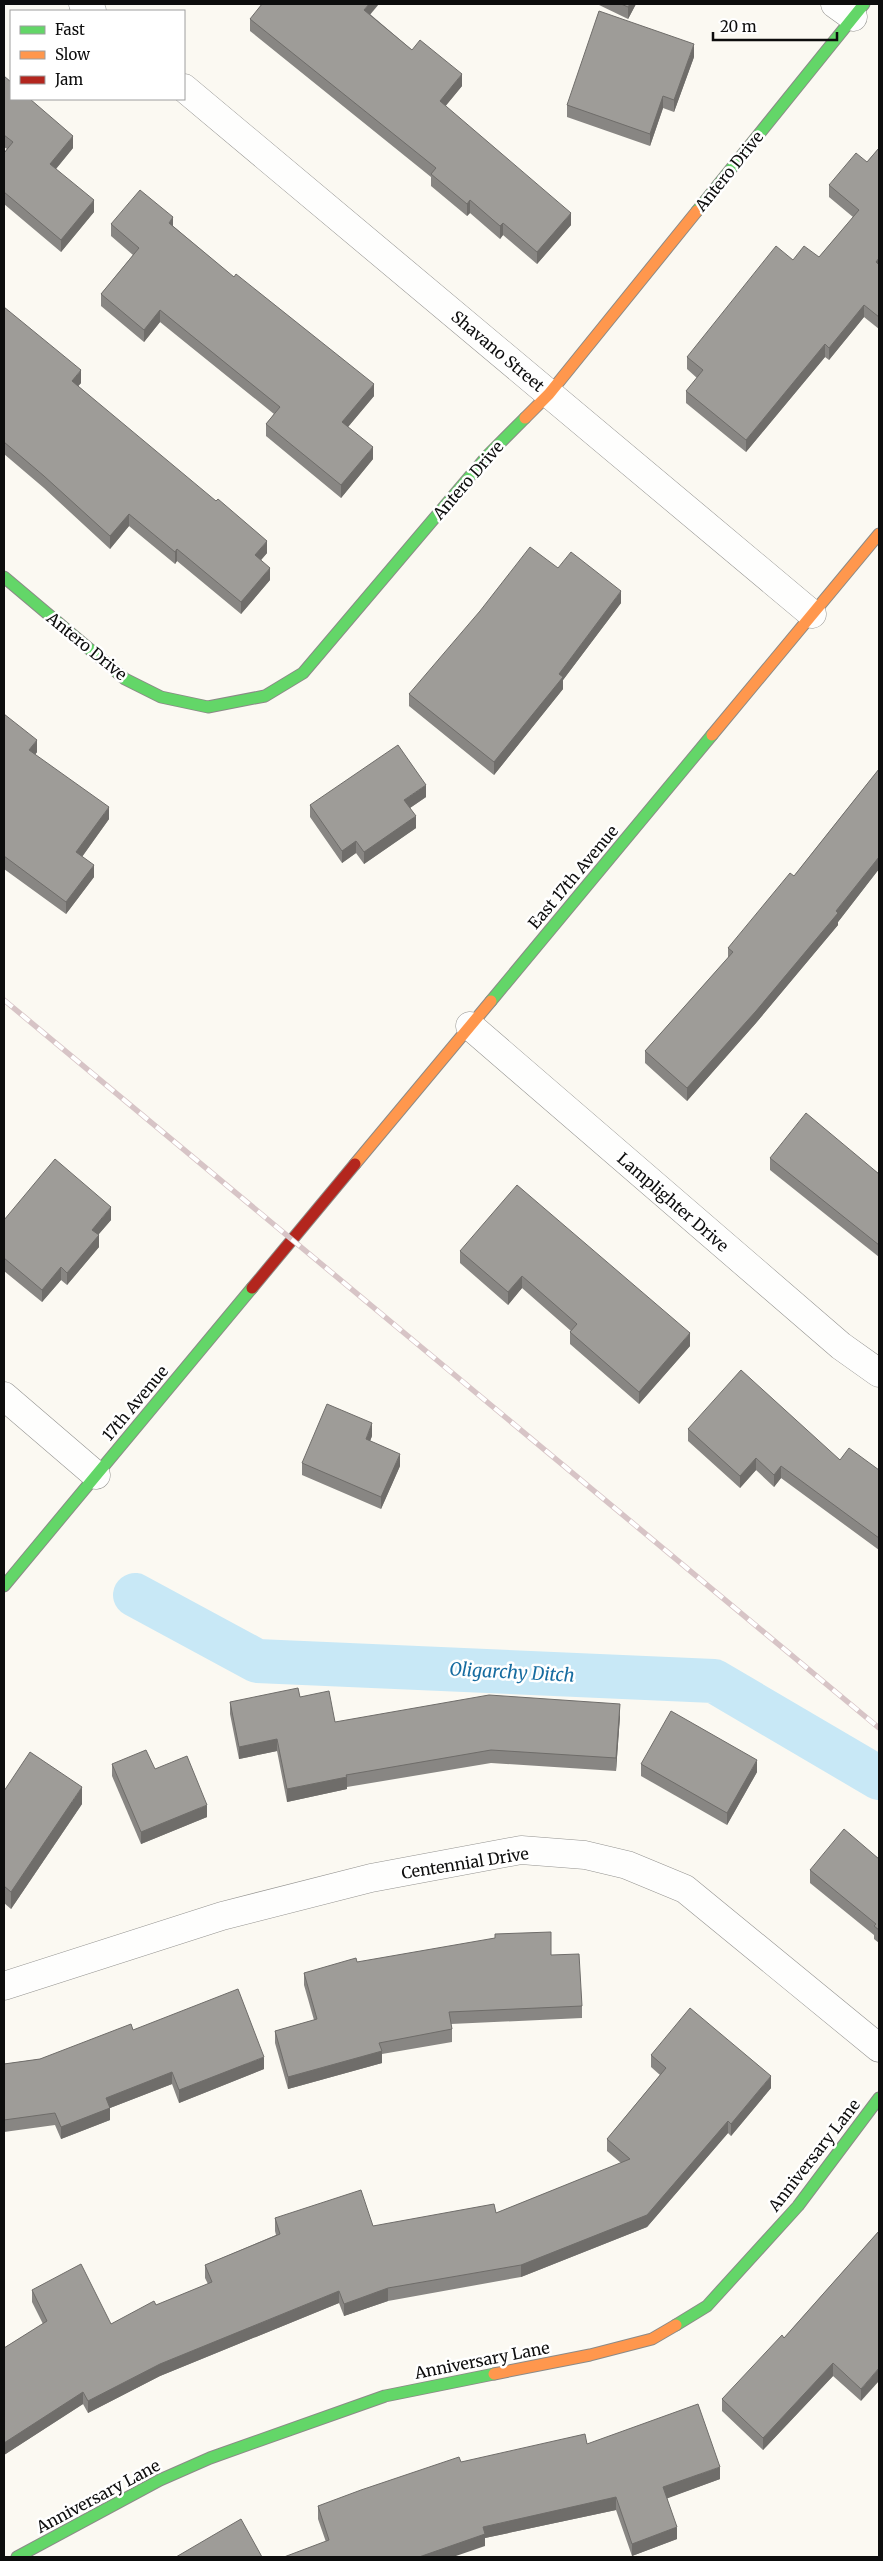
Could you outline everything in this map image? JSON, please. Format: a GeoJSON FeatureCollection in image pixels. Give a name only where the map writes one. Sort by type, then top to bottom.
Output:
{"type":"FeatureCollection","features":[{"type":"Feature","properties":{"kind":"street","name":"Antero Drive"},"geometry":{"type":"LineString","coordinates":[[4,577],[125,679],[161,697],[208,706],[265,696],[303,673],[488,455],[550,394],[851,8]]}},
{"type":"Feature","properties":{"kind":"street","name":"Shavano Street"},"geometry":{"type":"LineString","coordinates":[[185,89],[812,614]]}},
{"type":"Feature","properties":{"kind":"street","name":"East 17th Avenue"},"geometry":{"type":"LineString","coordinates":[[291,1241],[879,534]]}},
{"type":"Feature","properties":{"kind":"street","name":"Lamplighter Drive"},"geometry":{"type":"LineString","coordinates":[[470,1026],[841,1346],[879,1373]]}},
{"type":"Feature","properties":{"kind":"street","name":"17th Avenue"},"geometry":{"type":"LineString","coordinates":[[4,1586],[291,1241]]}},
{"type":"Feature","properties":{"kind":"street"},"geometry":{"type":"LineString","coordinates":[[4,1396],[96,1475]]}},
{"type":"Feature","properties":{"kind":"street","name":"Centennial Drive"},"geometry":{"type":"LineString","coordinates":[[4,1986],[222,1916],[371,1878],[521,1850],[586,1855],[627,1865],[686,1889],[879,2048]]}},
{"type":"Feature","properties":{"kind":"street","name":"Anniversary Lane"},"geometry":{"type":"LineString","coordinates":[[17,2557],[160,2480],[210,2458],[385,2396],[590,2356],[652,2339],[707,2306],[798,2206],[879,2098]]}},
{"type":"Feature","properties":{"kind":"building"},"geometry":{"type":"Polygon","coordinates":[[[262,4],[369,4],[364,10],[412,50],[420,40],[462,74],[440,101],[571,213],[537,252],[503,223],[500,226],[470,200],[467,204],[431,174],[436,168],[250,19],[262,4]]]}},
{"type":"Feature","properties":{"kind":"building"},"geometry":{"type":"Polygon","coordinates":[[[599,11],[694,44],[674,100],[663,96],[650,134],[567,105],[599,11]]]}},
{"type":"Feature","properties":{"kind":"building"},"geometry":{"type":"Polygon","coordinates":[[[4,76],[10,81],[10,100],[31,100],[73,136],[50,164],[94,200],[61,240],[4,192],[4,153],[13,142],[4,135],[4,76]]]}},
{"type":"Feature","properties":{"kind":"building"},"geometry":{"type":"Polygon","coordinates":[[[879,148],[879,258],[876,262],[879,265],[879,317],[864,305],[829,348],[825,344],[746,440],[686,391],[703,370],[687,357],[776,246],[793,260],[804,246],[819,257],[859,210],[829,185],[856,153],[867,162],[879,148]]]}},
{"type":"Feature","properties":{"kind":"building"},"geometry":{"type":"Polygon","coordinates":[[[140,190],[173,217],[169,223],[234,277],[236,274],[374,384],[342,422],[373,447],[341,485],[266,424],[280,407],[160,310],[144,330],[101,294],[139,248],[111,224],[140,190]]]}},
{"type":"Feature","properties":{"kind":"building"},"geometry":{"type":"Polygon","coordinates":[[[4,307],[81,370],[72,381],[267,541],[255,555],[270,568],[241,602],[177,549],[175,552],[129,514],[110,536],[4,442],[4,307]]]}},
{"type":"Feature","properties":{"kind":"building"},"geometry":{"type":"Polygon","coordinates":[[[530,547],[558,568],[571,552],[621,591],[559,674],[563,677],[494,762],[409,694],[480,611],[530,547]]]}},
{"type":"Feature","properties":{"kind":"building"},"geometry":{"type":"Polygon","coordinates":[[[4,714],[37,740],[29,750],[109,807],[76,852],[94,865],[66,902],[4,856],[4,714]]]}},
{"type":"Feature","properties":{"kind":"building"},"geometry":{"type":"Polygon","coordinates":[[[398,745],[426,785],[404,800],[416,816],[364,852],[356,841],[342,851],[310,805],[398,745]]]}},
{"type":"Feature","properties":{"kind":"building"},"geometry":{"type":"Polygon","coordinates":[[[879,769],[879,857],[836,911],[838,913],[756,1011],[687,1088],[645,1051],[733,952],[728,948],[790,873],[794,876],[879,769]]]}},
{"type":"Feature","properties":{"kind":"building"},"geometry":{"type":"Polygon","coordinates":[[[806,1113],[879,1174],[879,1245],[770,1158],[806,1113]]]}},
{"type":"Feature","properties":{"kind":"building"},"geometry":{"type":"Polygon","coordinates":[[[55,1159],[111,1207],[92,1230],[99,1235],[67,1273],[61,1267],[42,1290],[4,1258],[4,1220],[55,1159]]]}},
{"type":"Feature","properties":{"kind":"building"},"geometry":{"type":"Polygon","coordinates":[[[517,1185],[690,1333],[639,1392],[570,1332],[577,1324],[522,1276],[508,1292],[460,1251],[517,1185]]]}},
{"type":"Feature","properties":{"kind":"building"},"geometry":{"type":"Polygon","coordinates":[[[741,1370],[840,1460],[849,1448],[879,1470],[879,1538],[781,1466],[774,1475],[756,1458],[740,1476],[688,1429],[741,1370]]]}},
{"type":"Feature","properties":{"kind":"building"},"geometry":{"type":"Polygon","coordinates":[[[327,1404],[372,1423],[366,1439],[400,1454],[381,1497],[302,1463],[327,1404]]]}},
{"type":"Feature","properties":{"kind":"building"},"geometry":{"type":"Polygon","coordinates":[[[298,1688],[300,1697],[329,1691],[335,1722],[489,1695],[620,1704],[616,1758],[491,1750],[346,1775],[347,1777],[287,1789],[277,1739],[239,1747],[230,1702],[298,1688]]]}},
{"type":"Feature","properties":{"kind":"building"},"geometry":{"type":"Polygon","coordinates":[[[671,1711],[757,1760],[727,1813],[641,1764],[671,1711]]]}},
{"type":"Feature","properties":{"kind":"building"},"geometry":{"type":"Polygon","coordinates":[[[146,1750],[155,1769],[187,1756],[207,1805],[141,1832],[112,1764],[146,1750]]]}},
{"type":"Feature","properties":{"kind":"building"},"geometry":{"type":"Polygon","coordinates":[[[30,1752],[82,1787],[11,1892],[4,1886],[4,1791],[30,1752]]]}},
{"type":"Feature","properties":{"kind":"building"},"geometry":{"type":"Polygon","coordinates":[[[844,1829],[879,1859],[879,1930],[874,1926],[876,1924],[810,1870],[844,1829]]]}},
{"type":"Feature","properties":{"kind":"building"},"geometry":{"type":"Polygon","coordinates":[[[551,1932],[551,1955],[579,1954],[582,2006],[449,2012],[452,2029],[379,2043],[382,2051],[288,2077],[275,2031],[317,2019],[304,1973],[356,1958],[357,1962],[495,1938],[495,1934],[551,1932]]]}},
{"type":"Feature","properties":{"kind":"building"},"geometry":{"type":"Polygon","coordinates":[[[238,1989],[264,2057],[179,2090],[172,2072],[106,2098],[110,2108],[61,2127],[55,2113],[4,2120],[4,2064],[40,2059],[131,2024],[133,2030],[238,1989]]]}},
{"type":"Feature","properties":{"kind":"building"},"geometry":{"type":"Polygon","coordinates":[[[690,2008],[771,2076],[731,2124],[728,2121],[647,2215],[521,2265],[388,2288],[344,2304],[339,2291],[160,2364],[88,2401],[83,2392],[4,2443],[4,2348],[47,2321],[32,2290],[81,2264],[111,2324],[154,2301],[156,2305],[212,2282],[205,2265],[280,2234],[275,2218],[361,2190],[373,2226],[494,2204],[496,2213],[630,2159],[607,2139],[666,2068],[651,2055],[690,2008]]]}},
{"type":"Feature","properties":{"kind":"building"},"geometry":{"type":"Polygon","coordinates":[[[879,2231],[879,2368],[861,2389],[833,2363],[763,2438],[722,2399],[782,2335],[784,2338],[879,2231]]]}},
{"type":"Feature","properties":{"kind":"building"},"geometry":{"type":"Polygon","coordinates":[[[698,2404],[720,2467],[663,2487],[677,2527],[632,2544],[616,2497],[483,2527],[485,2534],[419,2557],[284,2557],[329,2540],[318,2506],[361,2490],[459,2457],[461,2462],[585,2434],[587,2444],[698,2404]]]}},
{"type":"Feature","properties":{"kind":"building"},"geometry":{"type":"Polygon","coordinates":[[[241,2519],[262,2557],[176,2557],[241,2519]]]}},
{"type":"Feature","properties":{"kind":"waterway","name":"Oligarchy Ditch"},"geometry":{"type":"LineString","coordinates":[[135,1595],[257,1661],[714,1681],[879,1778]]}},
{"type":"Feature","properties":{"kind":"railway"},"geometry":{"type":"LineString","coordinates":[[4,1000],[879,1728]]}},
{"type":"Feature","properties":{"kind":"traffic: fast"},"geometry":{"type":"LineString","coordinates":[[697,211],[864,4]]}},
{"type":"Feature","properties":{"kind":"traffic: fast"},"geometry":{"type":"LineString","coordinates":[[4,577],[125,679],[161,697],[208,707],[265,696],[303,673],[488,455],[525,418]]}},
{"type":"Feature","properties":{"kind":"traffic: fast"},"geometry":{"type":"LineString","coordinates":[[491,1001],[712,735]]}},
{"type":"Feature","properties":{"kind":"traffic: fast"},"geometry":{"type":"LineString","coordinates":[[4,1586],[252,1288]]}},
{"type":"Feature","properties":{"kind":"traffic: fast"},"geometry":{"type":"LineString","coordinates":[[676,2325],[707,2306],[798,2206],[879,2098]]}},
{"type":"Feature","properties":{"kind":"traffic: fast"},"geometry":{"type":"LineString","coordinates":[[17,2557],[160,2480],[210,2458],[385,2396],[494,2374]]}},
{"type":"Feature","properties":{"kind":"traffic: slow"},"geometry":{"type":"LineString","coordinates":[[525,418],[549,394],[697,211]]}},
{"type":"Feature","properties":{"kind":"traffic: slow"},"geometry":{"type":"LineString","coordinates":[[712,735],[879,534]]}},
{"type":"Feature","properties":{"kind":"traffic: slow"},"geometry":{"type":"LineString","coordinates":[[355,1164],[491,1001]]}},
{"type":"Feature","properties":{"kind":"traffic: slow"},"geometry":{"type":"LineString","coordinates":[[494,2374],[590,2355],[652,2339],[676,2325]]}},
{"type":"Feature","properties":{"kind":"traffic: jam"},"geometry":{"type":"LineString","coordinates":[[252,1288],[355,1164]]}}]}
